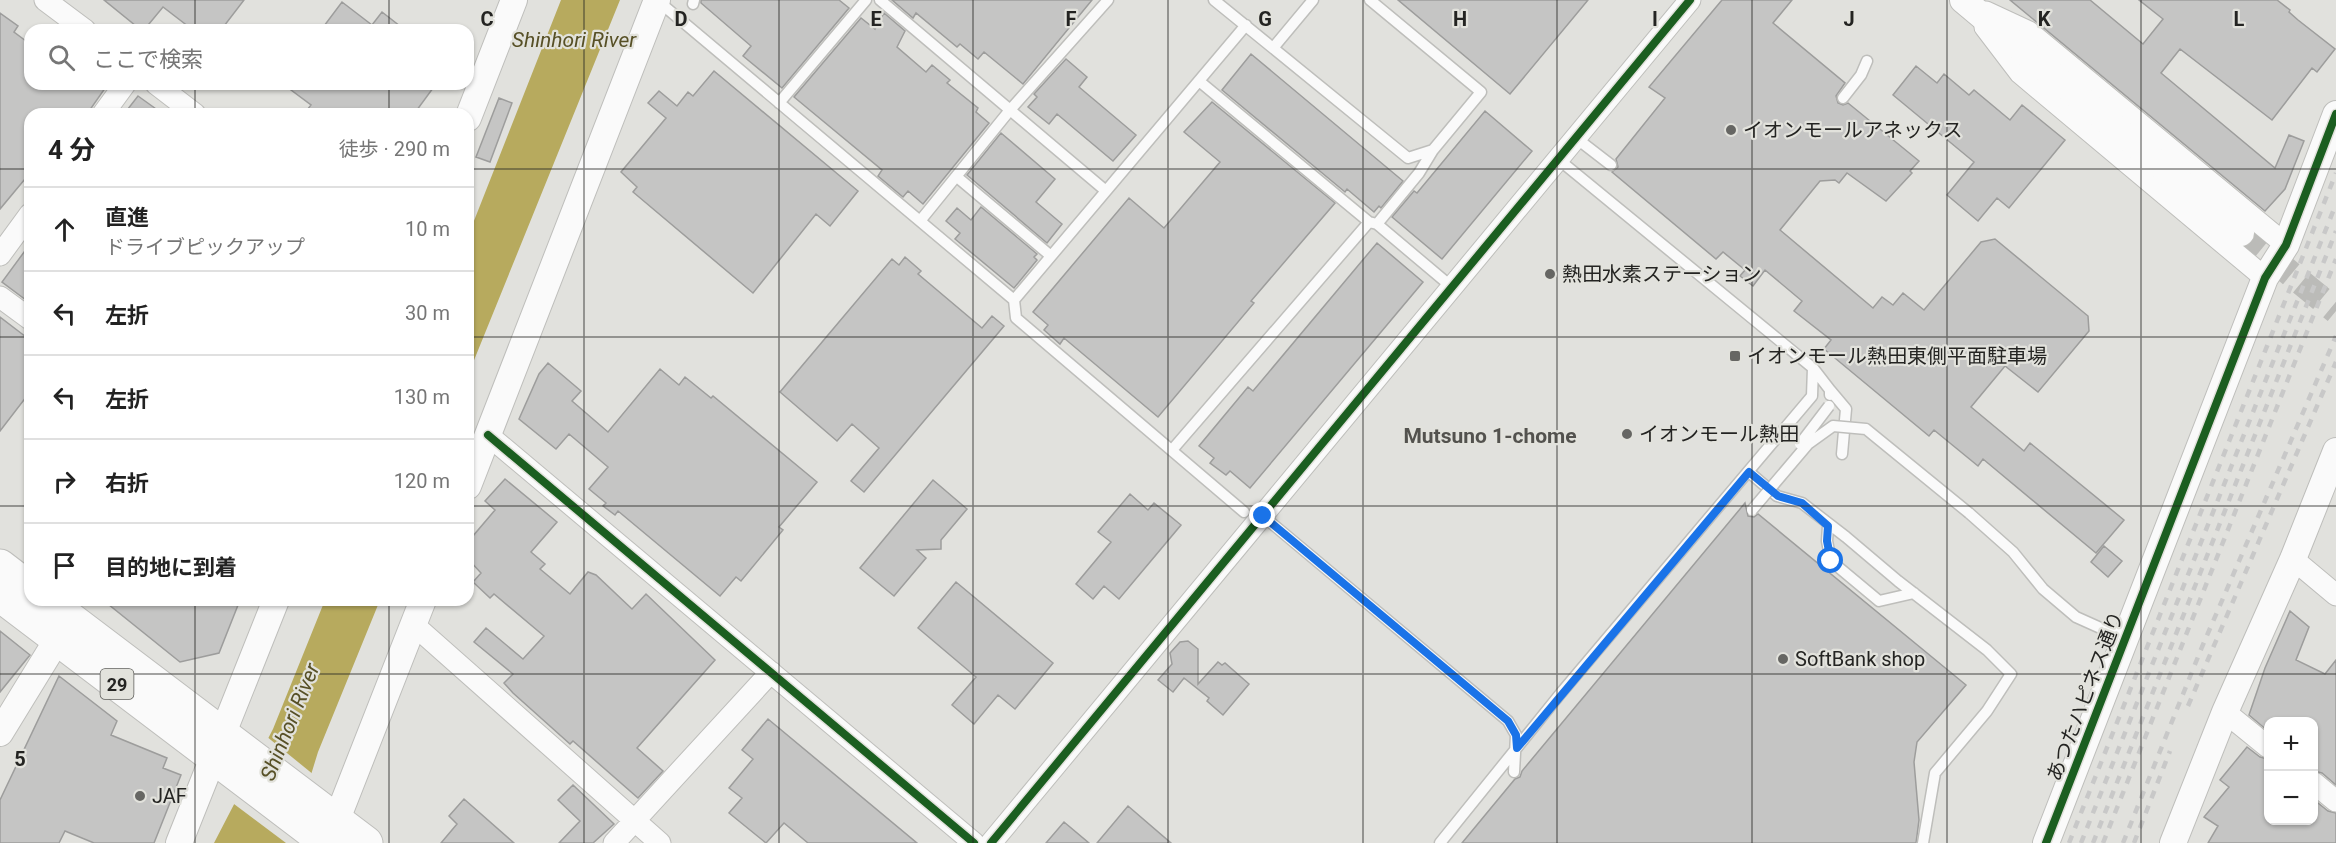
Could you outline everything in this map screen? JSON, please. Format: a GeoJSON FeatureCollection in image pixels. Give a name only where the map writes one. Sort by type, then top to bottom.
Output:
{"type":"FeatureCollection","features":[{"type":"Feature","properties":{"kind":"main road"},"geometry":{"type":"LineString","coordinates":[[0,566],[24,584]]}},
{"type":"Feature","properties":{"kind":"main road","name":"29"},"geometry":{"type":"LineString","coordinates":[[0,595],[57,640],[228,753]]}},
{"type":"Feature","properties":{"kind":"main road","name":"29"},"geometry":{"type":"LineString","coordinates":[[52,606],[228,753],[324,829],[366,843]]}},
{"type":"Feature","properties":{"kind":"street"},"geometry":{"type":"LineString","coordinates":[[45,0],[77,24]]}},
{"type":"Feature","properties":{"kind":"street"},"geometry":{"type":"LineString","coordinates":[[472,108],[514,0]]}},
{"type":"Feature","properties":{"kind":"street"},"geometry":{"type":"LineString","coordinates":[[474,471],[657,0]]}},
{"type":"Feature","properties":{"kind":"street"},"geometry":{"type":"LineString","coordinates":[[990,843],[1253,514],[1453,288],[1690,0]]}},
{"type":"Feature","properties":{"kind":"street"},"geometry":{"type":"LineString","coordinates":[[1966,2],[2241,233]]}},
{"type":"Feature","properties":{"kind":"street"},"geometry":{"type":"LineString","coordinates":[[1966,2],[2029,32],[2286,245]]}},
{"type":"Feature","properties":{"kind":"street"},"geometry":{"type":"LineString","coordinates":[[1966,2],[2020,73],[2265,278]]}},
{"type":"Feature","properties":{"kind":"street"},"geometry":{"type":"LineString","coordinates":[[107,108],[121,90]]}},
{"type":"Feature","properties":{"kind":"street"},"geometry":{"type":"LineString","coordinates":[[164,90],[187,108]]}},
{"type":"Feature","properties":{"kind":"street","name":"あつたハピネス通り"},"geometry":{"type":"LineString","coordinates":[[2046,843],[2265,278],[2286,245],[2336,114]]}},
{"type":"Feature","properties":{"kind":"street"},"geometry":{"type":"LineString","coordinates":[[0,255],[24,222]]}},
{"type":"Feature","properties":{"kind":"street"},"geometry":{"type":"LineString","coordinates":[[0,297],[24,315]]}},
{"type":"Feature","properties":{"kind":"street"},"geometry":{"type":"LineString","coordinates":[[488,435],[974,843]]}},
{"type":"Feature","properties":{"kind":"street"},"geometry":{"type":"LineString","coordinates":[[2173,843],[2225,712],[2293,559],[2336,451]]}},
{"type":"Feature","properties":{"kind":"street"},"geometry":{"type":"LineString","coordinates":[[2293,559],[2336,594]]}},
{"type":"Feature","properties":{"kind":"street"},"geometry":{"type":"LineString","coordinates":[[179,843],[228,753],[274,606]]}},
{"type":"Feature","properties":{"kind":"street"},"geometry":{"type":"LineString","coordinates":[[324,829],[421,606]]}},
{"type":"Feature","properties":{"kind":"street"},"geometry":{"type":"LineString","coordinates":[[414,624],[660,843]]}},
{"type":"Feature","properties":{"kind":"street"},"geometry":{"type":"LineString","coordinates":[[0,733],[57,640]]}},
{"type":"Feature","properties":{"kind":"street"},"geometry":{"type":"LineString","coordinates":[[614,843],[771,672]]}},
{"type":"Feature","properties":{"kind":"street"},"geometry":{"type":"LineString","coordinates":[[2225,712],[2264,744]]}},
{"type":"Feature","properties":{"kind":"street"},"geometry":{"type":"LineString","coordinates":[[2318,787],[2336,801]]}},
{"type":"Feature","properties":{"kind":"lane"},"geometry":{"type":"LineString","coordinates":[[657,0],[1014,300],[1016,318],[1172,450],[1508,721],[1516,735],[1514,772]]}},
{"type":"Feature","properties":{"kind":"lane"},"geometry":{"type":"LineString","coordinates":[[779,103],[866,0]]}},
{"type":"Feature","properties":{"kind":"lane"},"geometry":{"type":"LineString","coordinates":[[880,0],[1106,190]]}},
{"type":"Feature","properties":{"kind":"lane"},"geometry":{"type":"LineString","coordinates":[[920,221],[1010,110],[1108,0]]}},
{"type":"Feature","properties":{"kind":"lane"},"geometry":{"type":"LineString","coordinates":[[1214,0],[1408,158],[1433,150]]}},
{"type":"Feature","properties":{"kind":"lane"},"geometry":{"type":"LineString","coordinates":[[1273,48],[1313,0]]}},
{"type":"Feature","properties":{"kind":"lane"},"geometry":{"type":"LineString","coordinates":[[1172,450],[1419,173],[1433,150],[1481,92],[1370,0]]}},
{"type":"Feature","properties":{"kind":"lane"},"geometry":{"type":"LineString","coordinates":[[1014,300],[1246,26]]}},
{"type":"Feature","properties":{"kind":"lane"},"geometry":{"type":"LineString","coordinates":[[1843,98],[1861,75],[1867,61]]}},
{"type":"Feature","properties":{"kind":"lane"},"geometry":{"type":"LineString","coordinates":[[1199,81],[1453,288]]}},
{"type":"Feature","properties":{"kind":"lane"},"geometry":{"type":"LineString","coordinates":[[1576,138],[1611,165]]}},
{"type":"Feature","properties":{"kind":"lane"},"geometry":{"type":"LineString","coordinates":[[1558,159],[1813,368],[1846,410],[1842,454]]}},
{"type":"Feature","properties":{"kind":"lane"},"geometry":{"type":"LineString","coordinates":[[957,177],[1051,256]]}},
{"type":"Feature","properties":{"kind":"lane"},"geometry":{"type":"LineString","coordinates":[[1440,843],[1812,396],[1813,368]]}},
{"type":"Feature","properties":{"kind":"lane"},"geometry":{"type":"LineString","coordinates":[[1830,390],[1829,406],[1750,508],[1808,444],[1833,426],[1866,429],[2013,552],[2043,590],[2076,617],[2125,639]]}},
{"type":"Feature","properties":{"kind":"lane"},"geometry":{"type":"LineString","coordinates":[[1749,472],[1778,496],[1802,503],[1828,526],[1846,537],[2005,665],[2011,676],[1987,711],[1935,773],[1923,843]]}},
{"type":"Feature","properties":{"kind":"lane"},"geometry":{"type":"LineString","coordinates":[[1828,526],[1827,541],[1831,561],[1879,601],[1914,592]]}},
{"type":"Feature","properties":{"kind":"water","name":"Shinhori River"},"geometry":{"type":"Polygon","coordinates":[[[561,0],[620,0],[474,360],[474,221],[561,0]]]}},
{"type":"Feature","properties":{"kind":"water","name":"Shinhori River"},"geometry":{"type":"Polygon","coordinates":[[[323,606],[378,606],[318,752],[290,843],[214,843],[273,729],[323,606]]]}},
{"type":"Feature","properties":{"kind":"pier"},"geometry":{"type":"Polygon","coordinates":[[[266,736],[314,775],[293,843],[286,843],[230,803],[266,736]]]}},
{"type":"Feature","properties":{"kind":"building"},"geometry":{"type":"Polygon","coordinates":[[[104,0],[244,0],[226,24],[185,24],[163,7],[149,24],[134,24],[104,0]]]}},
{"type":"Feature","properties":{"kind":"building"},"geometry":{"type":"Polygon","coordinates":[[[701,0],[839,0],[849,8],[782,88],[743,56],[751,46],[701,3],[701,0]]]}},
{"type":"Feature","properties":{"kind":"building"},"geometry":{"type":"Polygon","coordinates":[[[892,0],[1092,0],[1023,84],[984,52],[978,59],[960,44],[957,47],[916,13],[913,18],[892,0]]]}},
{"type":"Feature","properties":{"kind":"building"},"geometry":{"type":"Polygon","coordinates":[[[1398,0],[1588,0],[1510,94],[1398,0]]]}},
{"type":"Feature","properties":{"kind":"building"},"geometry":{"type":"Polygon","coordinates":[[[1722,0],[1792,0],[1773,23],[1845,83],[1836,96],[1838,103],[1843,105],[1848,103],[1919,161],[1910,171],[1912,173],[1886,201],[1847,173],[1839,183],[1835,180],[1820,181],[1780,230],[1873,308],[1882,297],[1893,305],[1903,293],[1924,310],[1981,242],[1995,239],[2088,316],[2089,331],[2038,392],[2005,366],[1971,407],[2024,451],[2030,443],[2124,520],[2096,553],[1983,459],[1978,466],[1934,430],[1929,436],[1824,349],[1831,340],[1794,311],[1802,301],[1765,270],[1753,286],[1740,276],[1745,270],[1723,252],[1716,259],[1612,172],[1618,167],[1616,159],[1665,98],[1649,87],[1722,0]]]}},
{"type":"Feature","properties":{"kind":"building"},"geometry":{"type":"Polygon","coordinates":[[[2010,0],[2090,0],[2143,44],[2163,19],[2139,0],[2277,0],[2335,49],[2317,72],[2312,68],[2272,120],[2180,49],[2161,73],[2275,168],[2289,135],[2304,141],[2285,189],[2265,211],[2010,0]]]}},
{"type":"Feature","properties":{"kind":"building"},"geometry":{"type":"Polygon","coordinates":[[[342,2],[371,24],[326,24],[342,2]]]}},
{"type":"Feature","properties":{"kind":"building"},"geometry":{"type":"Polygon","coordinates":[[[382,12],[397,24],[373,24],[382,12]]]}},
{"type":"Feature","properties":{"kind":"building"},"geometry":{"type":"Polygon","coordinates":[[[0,13],[18,26],[14,32],[24,40],[24,90],[104,90],[91,108],[24,108],[24,180],[0,209],[0,13]]]}},
{"type":"Feature","properties":{"kind":"building"},"geometry":{"type":"Polygon","coordinates":[[[884,13],[905,31],[897,47],[926,72],[932,65],[950,80],[947,83],[978,108],[976,112],[989,123],[923,204],[908,191],[903,197],[878,176],[882,170],[794,97],[861,18],[875,29],[884,13]]]}},
{"type":"Feature","properties":{"kind":"building"},"geometry":{"type":"Polygon","coordinates":[[[1251,54],[1403,181],[1381,208],[1379,206],[1374,212],[1347,189],[1345,192],[1222,90],[1251,54]]]}},
{"type":"Feature","properties":{"kind":"building"},"geometry":{"type":"Polygon","coordinates":[[[1066,59],[1087,77],[1079,87],[1136,135],[1113,161],[1057,114],[1049,124],[1028,107],[1037,97],[1034,94],[1066,59]]]}},
{"type":"Feature","properties":{"kind":"building"},"geometry":{"type":"Polygon","coordinates":[[[1916,66],[1937,83],[1944,74],[1969,95],[1974,90],[2010,120],[2022,105],[2065,140],[2009,208],[1997,198],[1978,221],[1947,195],[1974,162],[1893,95],[1916,66]]]}},
{"type":"Feature","properties":{"kind":"building"},"geometry":{"type":"Polygon","coordinates":[[[714,71],[858,191],[830,226],[816,214],[753,293],[633,192],[637,187],[621,172],[666,118],[648,103],[659,91],[677,106],[688,92],[693,96],[714,71]]]}},
{"type":"Feature","properties":{"kind":"building"},"geometry":{"type":"Polygon","coordinates":[[[291,90],[432,90],[418,108],[309,108],[311,105],[291,90]]]}},
{"type":"Feature","properties":{"kind":"building"},"geometry":{"type":"Polygon","coordinates":[[[138,96],[155,108],[129,108],[138,96]]]}},
{"type":"Feature","properties":{"kind":"building"},"geometry":{"type":"Polygon","coordinates":[[[499,98],[512,103],[490,162],[476,157],[499,98]]]}},
{"type":"Feature","properties":{"kind":"building"},"geometry":{"type":"Polygon","coordinates":[[[1212,102],[1335,203],[1251,301],[1254,303],[1158,417],[1064,338],[1060,344],[1044,330],[1048,325],[1033,312],[1129,198],[1164,228],[1220,162],[1184,132],[1212,102]]]}},
{"type":"Feature","properties":{"kind":"building"},"geometry":{"type":"Polygon","coordinates":[[[1485,111],[1532,151],[1442,259],[1392,217],[1414,191],[1417,193],[1485,111]]]}},
{"type":"Feature","properties":{"kind":"building"},"geometry":{"type":"Polygon","coordinates":[[[1001,133],[1055,179],[1036,202],[1062,224],[1047,243],[967,175],[1001,133]]]}},
{"type":"Feature","properties":{"kind":"building"},"geometry":{"type":"Polygon","coordinates":[[[981,207],[1037,254],[1034,257],[1037,260],[1014,288],[955,239],[960,233],[946,221],[957,208],[971,220],[981,207]]]}},
{"type":"Feature","properties":{"kind":"building"},"geometry":{"type":"Polygon","coordinates":[[[1377,243],[1423,282],[1250,488],[1230,471],[1226,475],[1210,463],[1214,458],[1199,446],[1248,387],[1253,391],[1377,243]]]}},
{"type":"Feature","properties":{"kind":"building"},"geometry":{"type":"Polygon","coordinates":[[[24,252],[24,298],[2,282],[24,252]]]}},
{"type":"Feature","properties":{"kind":"building"},"geometry":{"type":"Polygon","coordinates":[[[905,257],[921,271],[918,274],[982,328],[992,316],[1004,326],[864,492],[851,481],[879,448],[852,424],[837,441],[780,392],[892,259],[899,265],[905,257]]]}},
{"type":"Feature","properties":{"kind":"building"},"geometry":{"type":"Polygon","coordinates":[[[0,317],[24,335],[24,400],[0,431],[0,317]]]}},
{"type":"Feature","properties":{"kind":"building"},"geometry":{"type":"Polygon","coordinates":[[[548,363],[581,391],[572,401],[608,432],[660,369],[679,385],[685,377],[711,398],[713,396],[817,482],[779,527],[783,530],[741,581],[736,577],[720,596],[618,511],[615,515],[603,506],[606,503],[589,489],[608,467],[569,434],[556,449],[519,419],[539,374],[548,363]]]}},
{"type":"Feature","properties":{"kind":"building"},"geometry":{"type":"Polygon","coordinates":[[[505,479],[557,522],[531,552],[545,564],[540,569],[570,594],[588,572],[596,575],[632,609],[646,594],[715,660],[637,748],[663,771],[638,798],[573,741],[570,744],[513,693],[504,683],[513,674],[474,642],[486,628],[523,659],[544,636],[494,594],[490,598],[474,583],[481,573],[474,565],[474,535],[495,510],[485,501],[505,479]]]}},
{"type":"Feature","properties":{"kind":"building"},"geometry":{"type":"Polygon","coordinates":[[[933,480],[967,509],[941,540],[941,549],[917,550],[926,558],[894,596],[860,568],[933,480]]]}},
{"type":"Feature","properties":{"kind":"building"},"geometry":{"type":"Polygon","coordinates":[[[1130,494],[1148,510],[1154,503],[1181,525],[1119,599],[1104,586],[1093,599],[1076,584],[1111,542],[1098,532],[1130,494]]]}},
{"type":"Feature","properties":{"kind":"building"},"geometry":{"type":"Polygon","coordinates":[[[1745,503],[1748,516],[1754,517],[1758,514],[1966,685],[1917,742],[1914,762],[1919,820],[1916,843],[1462,843],[1515,779],[1520,777],[1522,771],[1745,503]]]}},
{"type":"Feature","properties":{"kind":"building"},"geometry":{"type":"Polygon","coordinates":[[[2104,546],[2122,561],[2108,577],[2091,562],[2104,546]]]}},
{"type":"Feature","properties":{"kind":"building"},"geometry":{"type":"Polygon","coordinates":[[[956,582],[1053,663],[1015,709],[998,695],[974,724],[952,705],[976,677],[918,628],[956,582]]]}},
{"type":"Feature","properties":{"kind":"building"},"geometry":{"type":"Polygon","coordinates":[[[110,606],[238,606],[219,653],[180,662],[110,606]]]}},
{"type":"Feature","properties":{"kind":"building"},"geometry":{"type":"Polygon","coordinates":[[[2290,611],[2309,627],[2296,660],[2325,674],[2336,660],[2336,785],[2318,772],[2318,717],[2264,717],[2264,728],[2249,715],[2265,668],[2290,611]]]}},
{"type":"Feature","properties":{"kind":"building"},"geometry":{"type":"Polygon","coordinates":[[[0,631],[30,655],[0,692],[0,631]]]}},
{"type":"Feature","properties":{"kind":"building"},"geometry":{"type":"Polygon","coordinates":[[[1188,641],[1198,649],[1198,684],[1218,662],[1222,665],[1225,663],[1249,684],[1223,715],[1207,701],[1209,698],[1184,678],[1173,692],[1158,680],[1172,664],[1170,653],[1180,642],[1188,641]]]}},
{"type":"Feature","properties":{"kind":"building"},"geometry":{"type":"Polygon","coordinates":[[[59,676],[117,721],[111,735],[167,758],[163,768],[181,775],[154,843],[94,843],[65,831],[59,843],[0,843],[0,800],[59,676]]]}},
{"type":"Feature","properties":{"kind":"building"},"geometry":{"type":"Polygon","coordinates":[[[768,719],[917,843],[808,843],[784,823],[766,843],[729,813],[742,798],[729,788],[753,759],[742,750],[768,719]]]}},
{"type":"Feature","properties":{"kind":"building"},"geometry":{"type":"Polygon","coordinates":[[[2247,747],[2264,758],[2264,825],[2318,825],[2318,803],[2328,811],[2336,813],[2336,843],[2208,843],[2218,826],[2204,817],[2229,787],[2220,780],[2247,747]]]}},
{"type":"Feature","properties":{"kind":"building"},"geometry":{"type":"Polygon","coordinates":[[[573,785],[614,824],[593,843],[559,843],[580,821],[558,800],[573,785]]]}},
{"type":"Feature","properties":{"kind":"building"},"geometry":{"type":"Polygon","coordinates":[[[464,799],[514,843],[441,843],[457,824],[449,816],[464,799]]]}},
{"type":"Feature","properties":{"kind":"building"},"geometry":{"type":"Polygon","coordinates":[[[1128,806],[1171,843],[1097,843],[1128,806]]]}},
{"type":"Feature","properties":{"kind":"building"},"geometry":{"type":"Polygon","coordinates":[[[1064,822],[1089,843],[1046,843],[1064,822]]]}},
{"type":"Feature","properties":{"kind":"tunnel"},"geometry":{"type":"LineString","coordinates":[[2241,233],[2336,311]]}},
{"type":"Feature","properties":{"kind":"railway"},"geometry":{"type":"LineString","coordinates":[[2069,843],[2336,173]]}},
{"type":"Feature","properties":{"kind":"railway"},"geometry":{"type":"LineString","coordinates":[[2081,843],[2336,204]]}},
{"type":"Feature","properties":{"kind":"railway"},"geometry":{"type":"LineString","coordinates":[[2093,843],[2336,231]]}},
{"type":"Feature","properties":{"kind":"railway"},"geometry":{"type":"LineString","coordinates":[[2103,843],[2336,259]]}},
{"type":"Feature","properties":{"kind":"railway"},"geometry":{"type":"LineString","coordinates":[[2123,843],[2202,647],[2336,336]]}},
{"type":"Feature","properties":{"kind":"railway"},"geometry":{"type":"LineString","coordinates":[[2188,706],[2336,362]]}},
{"type":"Feature","properties":{"kind":"railway"},"geometry":{"type":"LineString","coordinates":[[2134,843],[2170,751]]}},
{"type":"Feature","properties":{"kind":"cycle path"},"geometry":{"type":"LineString","coordinates":[[991,843],[1690,0]]}},
{"type":"Feature","properties":{"kind":"cycle path"},"geometry":{"type":"LineString","coordinates":[[2046,843],[2265,278],[2286,245],[2336,114]]}},
{"type":"Feature","properties":{"kind":"cycle path"},"geometry":{"type":"LineString","coordinates":[[488,435],[974,843]]}},
{"type":"Feature","properties":{"kind":"place","name":"イオンモールアネックス"},"geometry":{"type":"Point","coordinates":[1731,130]}},
{"type":"Feature","properties":{"kind":"place","name":"熱田水素ステーション"},"geometry":{"type":"Point","coordinates":[1550,274]}},
{"type":"Feature","properties":{"kind":"place","name":"イオンモール熱田東側平面駐車場"},"geometry":{"type":"Point","coordinates":[1735,356]}},
{"type":"Feature","properties":{"kind":"place","name":"イオンモール熱田"},"geometry":{"type":"Point","coordinates":[1627,434]}},
{"type":"Feature","properties":{"kind":"place","name":"SoftBank shop"},"geometry":{"type":"Point","coordinates":[1783,659]}},
{"type":"Feature","properties":{"kind":"place","name":"JAF"},"geometry":{"type":"Point","coordinates":[140,796]}},
{"type":"Feature","properties":{"kind":"district","name":"Mutsuno 1-chome"},"geometry":{"type":"Point","coordinates":[1490,436]}},
{"type":"Feature","properties":{"kind":"route"},"geometry":{"type":"LineString","coordinates":[[1263,516],[1508,721],[1516,735],[1517,748],[1749,472],[1778,496],[1802,503],[1828,526],[1827,541],[1831,561]]}}]}
